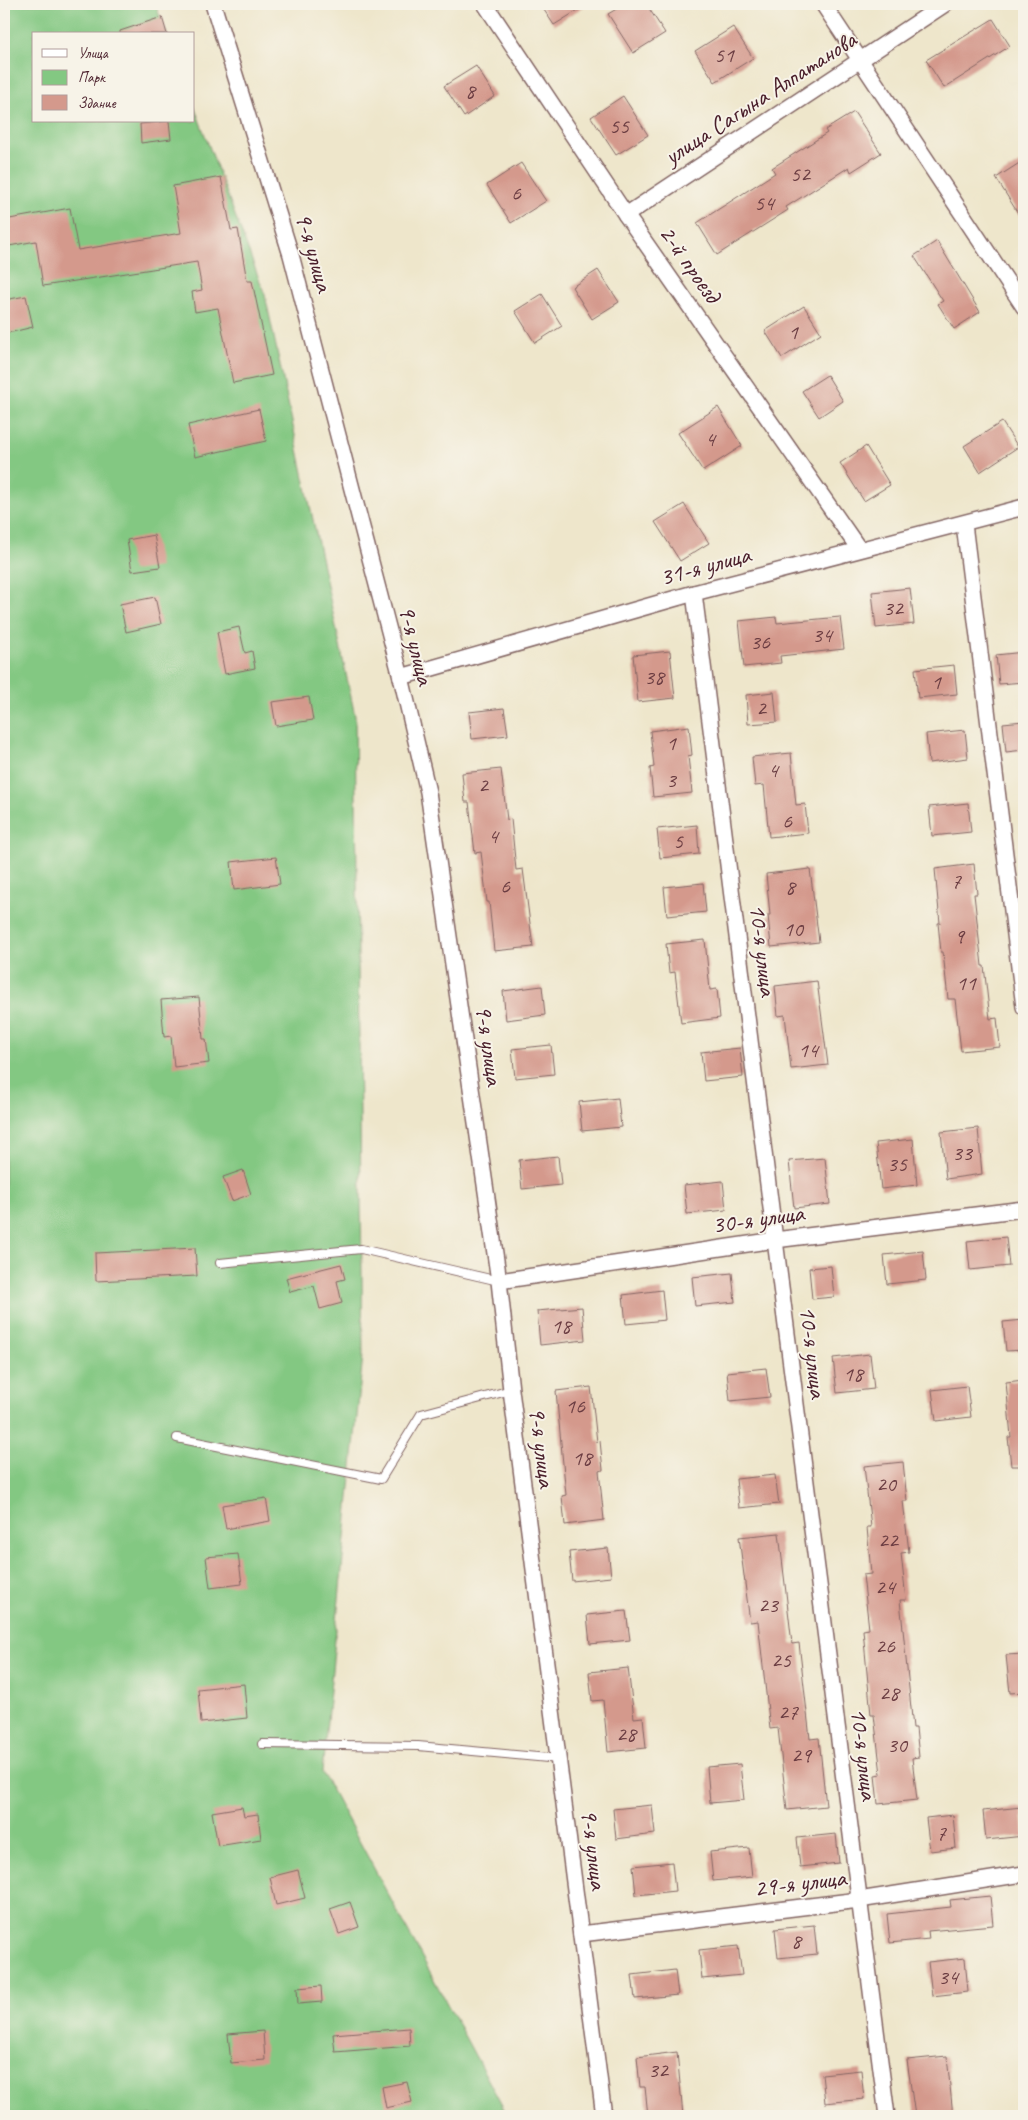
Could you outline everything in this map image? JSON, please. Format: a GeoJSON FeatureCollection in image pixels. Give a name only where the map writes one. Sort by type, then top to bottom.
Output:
{"type":"FeatureCollection","features":[{"type":"Feature","properties":{"kind":"street","name":"9-я улица"},"geometry":{"type":"LineString","coordinates":[[213,4],[291,255],[401,677],[428,792],[499,1282],[511,1390],[604,2116]]}},
{"type":"Feature","properties":{"kind":"street","name":"2-й проезд"},"geometry":{"type":"LineString","coordinates":[[485,4],[626,215],[859,549]]}},
{"type":"Feature","properties":{"kind":"street"},"geometry":{"type":"LineString","coordinates":[[823,4],[1024,307]]}},
{"type":"Feature","properties":{"kind":"street","name":"улица Сагына Алпатанова"},"geometry":{"type":"LineString","coordinates":[[626,215],[945,4]]}},
{"type":"Feature","properties":{"kind":"street","name":"31-я улица"},"geometry":{"type":"LineString","coordinates":[[401,677],[694,593],[1024,507]]}},
{"type":"Feature","properties":{"kind":"street"},"geometry":{"type":"LineString","coordinates":[[964,524],[1024,1007]]}},
{"type":"Feature","properties":{"kind":"street","name":"10-я улица"},"geometry":{"type":"LineString","coordinates":[[694,593],[887,2116]]}},
{"type":"Feature","properties":{"kind":"street","name":"30-я улица"},"geometry":{"type":"LineString","coordinates":[[499,1282],[775,1240],[1024,1209]]}},
{"type":"Feature","properties":{"kind":"street","name":"29-я улица"},"geometry":{"type":"LineString","coordinates":[[581,1934],[859,1900],[1024,1874]]}},
{"type":"Feature","properties":{"kind":"lane"},"geometry":{"type":"LineString","coordinates":[[220,1263],[362,1249],[499,1282]]}},
{"type":"Feature","properties":{"kind":"lane"},"geometry":{"type":"LineString","coordinates":[[177,1438],[381,1479],[421,1414],[511,1390]]}},
{"type":"Feature","properties":{"kind":"lane"},"geometry":{"type":"LineString","coordinates":[[262,1744],[418,1746],[558,1759]]}},
{"type":"Feature","properties":{"kind":"green space"},"geometry":{"type":"Polygon","coordinates":[[[4,4],[155,4],[166,32],[32,32],[32,122],[195,122],[195,109],[265,295],[355,716],[363,1355],[322,1772],[506,2116],[4,2116],[4,4]]]}},
{"type":"Feature","properties":{"kind":"building"},"geometry":{"type":"Polygon","coordinates":[[[540,4],[588,4],[554,25],[540,4]]]}},
{"type":"Feature","properties":{"kind":"building"},"geometry":{"type":"Polygon","coordinates":[[[625,4],[646,4],[665,33],[633,53],[608,14],[625,4]]]}},
{"type":"Feature","properties":{"kind":"building"},"geometry":{"type":"Polygon","coordinates":[[[162,17],[166,32],[120,32],[162,17]]]}},
{"type":"Feature","properties":{"kind":"building"},"geometry":{"type":"Polygon","coordinates":[[[993,19],[1010,46],[944,88],[926,60],[993,19]]]}},
{"type":"Feature","properties":{"kind":"building"},"geometry":{"type":"Polygon","coordinates":[[[733,27],[753,58],[715,82],[695,51],[733,27]]]}},
{"type":"Feature","properties":{"kind":"building"},"geometry":{"type":"Polygon","coordinates":[[[476,66],[495,96],[464,117],[444,86],[476,66]]]}},
{"type":"Feature","properties":{"kind":"building"},"geometry":{"type":"Polygon","coordinates":[[[623,96],[648,135],[616,155],[591,117],[623,96]]]}},
{"type":"Feature","properties":{"kind":"building"},"geometry":{"type":"Polygon","coordinates":[[[854,112],[881,153],[851,172],[849,167],[786,207],[788,210],[717,255],[697,223],[775,173],[772,168],[827,133],[825,130],[854,112]]]}},
{"type":"Feature","properties":{"kind":"building"},"geometry":{"type":"Polygon","coordinates":[[[169,122],[171,139],[141,143],[140,124],[169,122]]]}},
{"type":"Feature","properties":{"kind":"building"},"geometry":{"type":"Polygon","coordinates":[[[1024,160],[1024,223],[996,178],[1024,160]]]}},
{"type":"Feature","properties":{"kind":"building"},"geometry":{"type":"Polygon","coordinates":[[[521,163],[546,201],[511,223],[487,185],[521,163]]]}},
{"type":"Feature","properties":{"kind":"building"},"geometry":{"type":"Polygon","coordinates":[[[221,177],[231,230],[238,229],[247,281],[252,281],[272,375],[233,383],[218,308],[195,312],[192,292],[202,290],[197,262],[43,286],[36,241],[9,246],[4,220],[70,208],[78,250],[181,233],[173,186],[221,177]]]}},
{"type":"Feature","properties":{"kind":"building"},"geometry":{"type":"Polygon","coordinates":[[[937,241],[980,312],[954,329],[938,304],[943,301],[914,256],[937,241]]]}},
{"type":"Feature","properties":{"kind":"building"},"geometry":{"type":"Polygon","coordinates":[[[598,270],[619,302],[592,319],[572,287],[598,270]]]}},
{"type":"Feature","properties":{"kind":"building"},"geometry":{"type":"Polygon","coordinates":[[[542,294],[562,326],[535,343],[515,311],[542,294]]]}},
{"type":"Feature","properties":{"kind":"building"},"geometry":{"type":"Polygon","coordinates":[[[26,296],[33,327],[4,334],[4,300],[26,296]]]}},
{"type":"Feature","properties":{"kind":"building"},"geometry":{"type":"Polygon","coordinates":[[[804,306],[821,333],[782,358],[765,331],[804,306]]]}},
{"type":"Feature","properties":{"kind":"building"},"geometry":{"type":"Polygon","coordinates":[[[827,375],[843,401],[819,417],[802,391],[827,375]]]}},
{"type":"Feature","properties":{"kind":"building"},"geometry":{"type":"Polygon","coordinates":[[[718,407],[742,446],[703,471],[678,433],[718,407]]]}},
{"type":"Feature","properties":{"kind":"building"},"geometry":{"type":"Polygon","coordinates":[[[259,409],[266,441],[195,457],[188,425],[259,409]]]}},
{"type":"Feature","properties":{"kind":"building"},"geometry":{"type":"Polygon","coordinates":[[[1002,422],[1018,447],[980,472],[964,446],[1002,422]]]}},
{"type":"Feature","properties":{"kind":"building"},"geometry":{"type":"Polygon","coordinates":[[[866,446],[890,485],[864,501],[840,463],[866,446]]]}},
{"type":"Feature","properties":{"kind":"building"},"geometry":{"type":"Polygon","coordinates":[[[684,504],[709,543],[680,561],[655,522],[684,504]]]}},
{"type":"Feature","properties":{"kind":"building"},"geometry":{"type":"Polygon","coordinates":[[[154,535],[160,567],[132,571],[127,540],[154,535]]]}},
{"type":"Feature","properties":{"kind":"building"},"geometry":{"type":"Polygon","coordinates":[[[910,588],[914,624],[876,628],[872,592],[910,588]]]}},
{"type":"Feature","properties":{"kind":"building"},"geometry":{"type":"Polygon","coordinates":[[[155,597],[161,624],[126,632],[120,604],[155,597]]]}},
{"type":"Feature","properties":{"kind":"building"},"geometry":{"type":"Polygon","coordinates":[[[776,617],[777,623],[840,617],[844,649],[780,656],[781,663],[744,667],[739,621],[776,617]]]}},
{"type":"Feature","properties":{"kind":"building"},"geometry":{"type":"Polygon","coordinates":[[[239,627],[245,653],[252,651],[255,668],[225,674],[217,632],[239,627]]]}},
{"type":"Feature","properties":{"kind":"building"},"geometry":{"type":"Polygon","coordinates":[[[670,651],[675,698],[638,702],[633,655],[670,651]]]}},
{"type":"Feature","properties":{"kind":"building"},"geometry":{"type":"Polygon","coordinates":[[[1024,652],[1024,682],[999,684],[996,655],[1024,652]]]}},
{"type":"Feature","properties":{"kind":"building"},"geometry":{"type":"Polygon","coordinates":[[[954,665],[957,694],[918,698],[915,669],[954,665]]]}},
{"type":"Feature","properties":{"kind":"building"},"geometry":{"type":"Polygon","coordinates":[[[774,692],[777,722],[748,724],[746,695],[774,692]]]}},
{"type":"Feature","properties":{"kind":"building"},"geometry":{"type":"Polygon","coordinates":[[[309,697],[313,720],[276,726],[272,702],[309,697]]]}},
{"type":"Feature","properties":{"kind":"building"},"geometry":{"type":"Polygon","coordinates":[[[504,708],[508,735],[472,739],[469,712],[504,708]]]}},
{"type":"Feature","properties":{"kind":"building"},"geometry":{"type":"Polygon","coordinates":[[[1024,721],[1024,750],[1006,752],[1003,723],[1024,721]]]}},
{"type":"Feature","properties":{"kind":"building"},"geometry":{"type":"Polygon","coordinates":[[[689,726],[692,755],[688,756],[692,793],[653,797],[650,768],[654,767],[650,731],[689,726]]]}},
{"type":"Feature","properties":{"kind":"building"},"geometry":{"type":"Polygon","coordinates":[[[965,730],[968,758],[929,763],[926,734],[965,730]]]}},
{"type":"Feature","properties":{"kind":"building"},"geometry":{"type":"Polygon","coordinates":[[[791,753],[796,805],[805,804],[808,833],[769,837],[764,785],[755,786],[752,757],[791,753]]]}},
{"type":"Feature","properties":{"kind":"building"},"geometry":{"type":"Polygon","coordinates":[[[501,769],[507,820],[511,819],[516,870],[523,869],[533,947],[494,951],[481,852],[475,853],[469,802],[465,802],[462,773],[501,769]]]}},
{"type":"Feature","properties":{"kind":"building"},"geometry":{"type":"Polygon","coordinates":[[[968,803],[971,832],[932,836],[929,807],[968,803]]]}},
{"type":"Feature","properties":{"kind":"building"},"geometry":{"type":"Polygon","coordinates":[[[697,825],[699,854],[660,858],[657,829],[697,825]]]}},
{"type":"Feature","properties":{"kind":"building"},"geometry":{"type":"Polygon","coordinates":[[[276,857],[280,884],[234,890],[231,862],[276,857]]]}},
{"type":"Feature","properties":{"kind":"building"},"geometry":{"type":"Polygon","coordinates":[[[974,864],[977,894],[974,894],[982,966],[984,966],[990,1019],[997,1018],[1000,1047],[961,1051],[955,999],[948,999],[943,952],[941,952],[935,869],[974,864]]]}},
{"type":"Feature","properties":{"kind":"building"},"geometry":{"type":"Polygon","coordinates":[[[810,869],[819,942],[771,947],[766,874],[810,869]]]}},
{"type":"Feature","properties":{"kind":"building"},"geometry":{"type":"Polygon","coordinates":[[[703,883],[706,912],[667,916],[664,887],[703,883]]]}},
{"type":"Feature","properties":{"kind":"building"},"geometry":{"type":"Polygon","coordinates":[[[705,940],[710,990],[717,989],[720,1018],[681,1023],[675,972],[669,973],[666,944],[705,940]]]}},
{"type":"Feature","properties":{"kind":"building"},"geometry":{"type":"Polygon","coordinates":[[[817,981],[828,1065],[791,1069],[785,1015],[778,1016],[775,986],[817,981]]]}},
{"type":"Feature","properties":{"kind":"building"},"geometry":{"type":"Polygon","coordinates":[[[542,986],[545,1015],[506,1020],[503,991],[542,986]]]}},
{"type":"Feature","properties":{"kind":"building"},"geometry":{"type":"Polygon","coordinates":[[[199,997],[203,1039],[206,1039],[209,1063],[174,1067],[171,1036],[164,1037],[161,1000],[199,997]]]}},
{"type":"Feature","properties":{"kind":"building"},"geometry":{"type":"Polygon","coordinates":[[[551,1045],[554,1074],[515,1078],[512,1049],[551,1045]]]}},
{"type":"Feature","properties":{"kind":"building"},"geometry":{"type":"Polygon","coordinates":[[[740,1048],[743,1077],[704,1081],[701,1052],[740,1048]]]}},
{"type":"Feature","properties":{"kind":"building"},"geometry":{"type":"Polygon","coordinates":[[[618,1098],[621,1127],[582,1131],[579,1102],[618,1098]]]}},
{"type":"Feature","properties":{"kind":"building"},"geometry":{"type":"Polygon","coordinates":[[[978,1128],[982,1174],[946,1179],[941,1132],[978,1128]]]}},
{"type":"Feature","properties":{"kind":"building"},"geometry":{"type":"Polygon","coordinates":[[[913,1139],[917,1185],[881,1189],[876,1143],[913,1139]]]}},
{"type":"Feature","properties":{"kind":"building"},"geometry":{"type":"Polygon","coordinates":[[[558,1156],[561,1185],[522,1189],[519,1160],[558,1156]]]}},
{"type":"Feature","properties":{"kind":"building"},"geometry":{"type":"Polygon","coordinates":[[[825,1158],[830,1204],[794,1208],[789,1161],[825,1158]]]}},
{"type":"Feature","properties":{"kind":"building"},"geometry":{"type":"Polygon","coordinates":[[[243,1170],[251,1194],[232,1201],[223,1177],[243,1170]]]}},
{"type":"Feature","properties":{"kind":"building"},"geometry":{"type":"Polygon","coordinates":[[[723,1181],[726,1210],[687,1214],[684,1185],[723,1181]]]}},
{"type":"Feature","properties":{"kind":"building"},"geometry":{"type":"Polygon","coordinates":[[[1006,1237],[1009,1266],[970,1270],[967,1241],[1006,1237]]]}},
{"type":"Feature","properties":{"kind":"building"},"geometry":{"type":"Polygon","coordinates":[[[195,1248],[197,1276],[96,1281],[95,1253],[195,1248]]]}},
{"type":"Feature","properties":{"kind":"building"},"geometry":{"type":"Polygon","coordinates":[[[923,1251],[926,1280],[887,1284],[884,1255],[923,1251]]]}},
{"type":"Feature","properties":{"kind":"building"},"geometry":{"type":"Polygon","coordinates":[[[341,1264],[345,1279],[337,1281],[342,1303],[320,1309],[314,1286],[290,1292],[286,1278],[341,1264]]]}},
{"type":"Feature","properties":{"kind":"building"},"geometry":{"type":"Polygon","coordinates":[[[831,1266],[834,1297],[812,1299],[809,1268],[831,1266]]]}},
{"type":"Feature","properties":{"kind":"building"},"geometry":{"type":"Polygon","coordinates":[[[732,1273],[735,1302],[695,1306],[692,1277],[732,1273]]]}},
{"type":"Feature","properties":{"kind":"building"},"geometry":{"type":"Polygon","coordinates":[[[662,1290],[665,1320],[626,1324],[623,1295],[662,1290]]]}},
{"type":"Feature","properties":{"kind":"building"},"geometry":{"type":"Polygon","coordinates":[[[582,1307],[585,1340],[540,1345],[537,1311],[582,1307]]]}},
{"type":"Feature","properties":{"kind":"building"},"geometry":{"type":"Polygon","coordinates":[[[1024,1320],[1024,1350],[1006,1351],[1003,1322],[1024,1320]]]}},
{"type":"Feature","properties":{"kind":"building"},"geometry":{"type":"Polygon","coordinates":[[[870,1354],[874,1389],[837,1393],[833,1358],[870,1354]]]}},
{"type":"Feature","properties":{"kind":"building"},"geometry":{"type":"Polygon","coordinates":[[[766,1368],[770,1397],[730,1401],[727,1372],[766,1368]]]}},
{"type":"Feature","properties":{"kind":"building"},"geometry":{"type":"Polygon","coordinates":[[[1024,1380],[1024,1466],[1011,1466],[1008,1437],[1011,1437],[1006,1382],[1024,1380]]]}},
{"type":"Feature","properties":{"kind":"building"},"geometry":{"type":"Polygon","coordinates":[[[967,1386],[971,1417],[936,1421],[932,1390],[967,1386]]]}},
{"type":"Feature","properties":{"kind":"building"},"geometry":{"type":"Polygon","coordinates":[[[591,1387],[597,1442],[600,1441],[603,1470],[599,1471],[604,1520],[565,1525],[562,1496],[566,1495],[556,1391],[591,1387]]]}},
{"type":"Feature","properties":{"kind":"building"},"geometry":{"type":"Polygon","coordinates":[[[903,1462],[907,1501],[903,1501],[909,1552],[901,1553],[906,1600],[900,1600],[913,1728],[916,1728],[919,1757],[912,1758],[917,1800],[878,1804],[875,1775],[881,1774],[874,1715],[871,1715],[863,1630],[869,1629],[863,1575],[871,1574],[867,1527],[871,1527],[864,1466],[903,1462]]]}},
{"type":"Feature","properties":{"kind":"building"},"geometry":{"type":"Polygon","coordinates":[[[775,1475],[779,1504],[739,1508],[736,1479],[775,1475]]]}},
{"type":"Feature","properties":{"kind":"building"},"geometry":{"type":"Polygon","coordinates":[[[266,1498],[270,1521],[226,1529],[222,1505],[266,1498]]]}},
{"type":"Feature","properties":{"kind":"building"},"geometry":{"type":"Polygon","coordinates":[[[779,1533],[792,1644],[799,1643],[810,1739],[819,1738],[826,1806],[787,1810],[778,1728],[770,1729],[758,1621],[750,1622],[739,1537],[779,1533]]]}},
{"type":"Feature","properties":{"kind":"building"},"geometry":{"type":"Polygon","coordinates":[[[608,1548],[611,1577],[572,1581],[569,1552],[608,1548]]]}},
{"type":"Feature","properties":{"kind":"building"},"geometry":{"type":"Polygon","coordinates":[[[238,1554],[242,1584],[210,1588],[206,1557],[238,1554]]]}},
{"type":"Feature","properties":{"kind":"building"},"geometry":{"type":"Polygon","coordinates":[[[626,1611],[630,1640],[590,1644],[587,1615],[626,1611]]]}},
{"type":"Feature","properties":{"kind":"building"},"geometry":{"type":"Polygon","coordinates":[[[1024,1654],[1024,1692],[1010,1693],[1006,1655],[1024,1654]]]}},
{"type":"Feature","properties":{"kind":"building"},"geometry":{"type":"Polygon","coordinates":[[[628,1668],[634,1718],[643,1717],[646,1748],[608,1752],[603,1700],[592,1701],[589,1672],[628,1668]]]}},
{"type":"Feature","properties":{"kind":"building"},"geometry":{"type":"Polygon","coordinates":[[[244,1684],[247,1718],[201,1723],[198,1689],[244,1684]]]}},
{"type":"Feature","properties":{"kind":"building"},"geometry":{"type":"Polygon","coordinates":[[[740,1764],[744,1800],[710,1803],[707,1767],[740,1764]]]}},
{"type":"Feature","properties":{"kind":"building"},"geometry":{"type":"Polygon","coordinates":[[[652,1805],[655,1834],[616,1839],[613,1809],[652,1805]]]}},
{"type":"Feature","properties":{"kind":"building"},"geometry":{"type":"Polygon","coordinates":[[[242,1807],[244,1816],[258,1814],[261,1839],[218,1846],[212,1812],[242,1807]]]}},
{"type":"Feature","properties":{"kind":"building"},"geometry":{"type":"Polygon","coordinates":[[[1022,1807],[1024,1836],[986,1840],[983,1811],[1022,1807]]]}},
{"type":"Feature","properties":{"kind":"building"},"geometry":{"type":"Polygon","coordinates":[[[953,1815],[956,1848],[930,1851],[926,1818],[953,1815]]]}},
{"type":"Feature","properties":{"kind":"building"},"geometry":{"type":"Polygon","coordinates":[[[836,1834],[839,1863],[800,1867],[797,1838],[836,1834]]]}},
{"type":"Feature","properties":{"kind":"building"},"geometry":{"type":"Polygon","coordinates":[[[749,1848],[752,1877],[713,1881],[710,1852],[749,1848]]]}},
{"type":"Feature","properties":{"kind":"building"},"geometry":{"type":"Polygon","coordinates":[[[672,1862],[675,1891],[636,1895],[633,1866],[672,1862]]]}},
{"type":"Feature","properties":{"kind":"building"},"geometry":{"type":"Polygon","coordinates":[[[298,1870],[305,1898],[276,1905],[270,1877],[298,1870]]]}},
{"type":"Feature","properties":{"kind":"building"},"geometry":{"type":"Polygon","coordinates":[[[990,1896],[993,1925],[928,1931],[929,1939],[890,1943],[887,1914],[951,1907],[950,1900],[990,1896]]]}},
{"type":"Feature","properties":{"kind":"building"},"geometry":{"type":"Polygon","coordinates":[[[350,1902],[359,1927],[339,1934],[330,1909],[350,1902]]]}},
{"type":"Feature","properties":{"kind":"building"},"geometry":{"type":"Polygon","coordinates":[[[814,1925],[817,1954],[778,1958],[775,1929],[814,1925]]]}},
{"type":"Feature","properties":{"kind":"building"},"geometry":{"type":"Polygon","coordinates":[[[738,1946],[742,1975],[702,1979],[699,1950],[738,1946]]]}},
{"type":"Feature","properties":{"kind":"building"},"geometry":{"type":"Polygon","coordinates":[[[965,1958],[968,1992],[932,1996],[928,1962],[965,1958]]]}},
{"type":"Feature","properties":{"kind":"building"},"geometry":{"type":"Polygon","coordinates":[[[675,1970],[678,1995],[635,1999],[632,1975],[675,1970]]]}},
{"type":"Feature","properties":{"kind":"building"},"geometry":{"type":"Polygon","coordinates":[[[321,1986],[322,2002],[298,2004],[297,1988],[321,1986]]]}},
{"type":"Feature","properties":{"kind":"building"},"geometry":{"type":"Polygon","coordinates":[[[409,2028],[410,2046],[335,2052],[333,2034],[409,2028]]]}},
{"type":"Feature","properties":{"kind":"building"},"geometry":{"type":"Polygon","coordinates":[[[263,2031],[265,2060],[231,2063],[228,2034],[263,2031]]]}},
{"type":"Feature","properties":{"kind":"building"},"geometry":{"type":"Polygon","coordinates":[[[677,2052],[683,2116],[648,2116],[645,2087],[640,2087],[637,2057],[677,2052]]]}},
{"type":"Feature","properties":{"kind":"building"},"geometry":{"type":"Polygon","coordinates":[[[947,2056],[953,2116],[915,2116],[907,2060],[947,2056]]]}},
{"type":"Feature","properties":{"kind":"building"},"geometry":{"type":"Polygon","coordinates":[[[861,2070],[864,2099],[825,2103],[822,2074],[861,2070]]]}},
{"type":"Feature","properties":{"kind":"building"},"geometry":{"type":"Polygon","coordinates":[[[407,2082],[412,2102],[386,2108],[382,2087],[407,2082]]]}}]}
